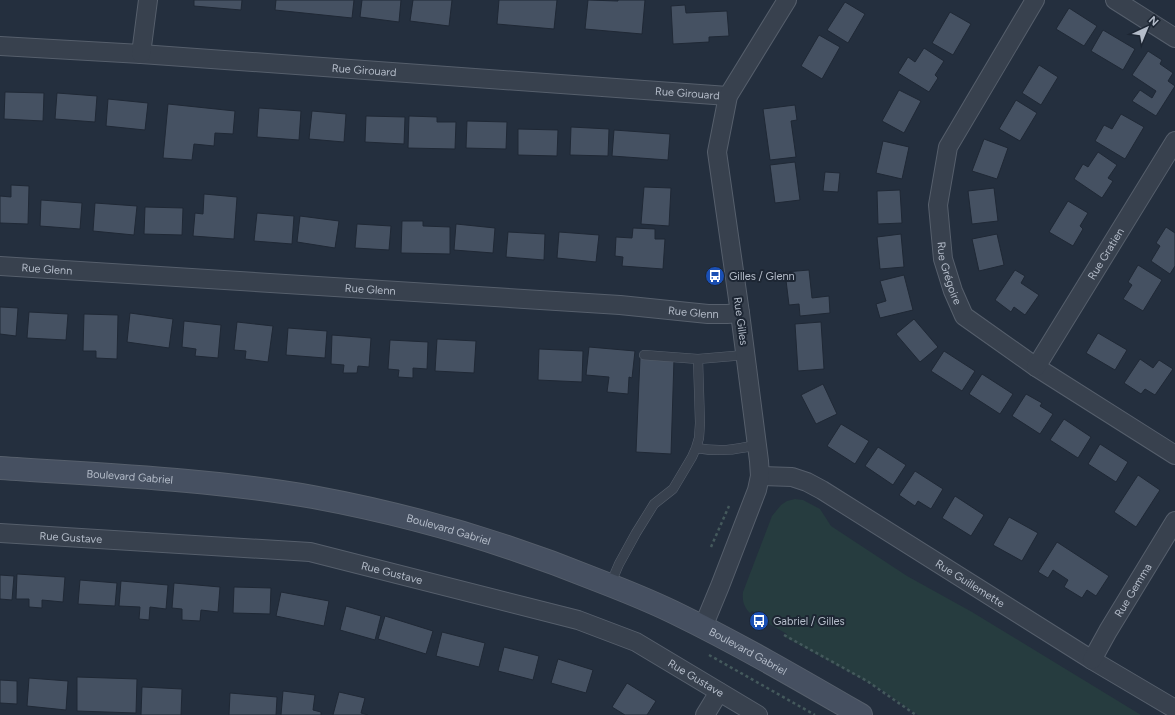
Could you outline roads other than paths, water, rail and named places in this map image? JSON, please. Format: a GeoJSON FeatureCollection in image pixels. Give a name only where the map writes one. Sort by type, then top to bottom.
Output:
{"type":"FeatureCollection","features":[{"type":"Feature","properties":{"kind":"street"},"geometry":{"type":"LineString","coordinates":[[142,54],[148,0]]}},
{"type":"Feature","properties":{"kind":"street","name":"Rue Gilles"},"geometry":{"type":"LineString","coordinates":[[703,627],[755,495],[760,476],[740,313],[716,152],[728,96],[787,0]]}},
{"type":"Feature","properties":{"kind":"street","name":"Rue Grégoire"},"geometry":{"type":"LineString","coordinates":[[1035,0],[948,147],[938,206],[943,259],[953,291],[964,316],[1036,367],[1175,455]]}},
{"type":"Feature","properties":{"kind":"street"},"geometry":{"type":"LineString","coordinates":[[1114,0],[1175,38]]}},
{"type":"Feature","properties":{"kind":"street","name":"Rue Girouard"},"geometry":{"type":"LineString","coordinates":[[0,46],[142,54],[728,96]]}},
{"type":"Feature","properties":{"kind":"street","name":"Rue Gratien"},"geometry":{"type":"LineString","coordinates":[[1036,367],[1175,141]]}},
{"type":"Feature","properties":{"kind":"street","name":"Rue Glenn"},"geometry":{"type":"LineString","coordinates":[[0,266],[620,305],[708,314],[740,313]]}},
{"type":"Feature","properties":{"kind":"street","name":"Boulevard Gabriel"},"geometry":{"type":"LineString","coordinates":[[0,468],[220,484],[342,503],[418,520],[473,535],[578,571],[671,611],[703,627],[861,715]]}},
{"type":"Feature","properties":{"kind":"street","name":"Rue Guillemette"},"geometry":{"type":"LineString","coordinates":[[760,476],[792,477],[812,485],[1092,660],[1175,709]]}},
{"type":"Feature","properties":{"kind":"street","name":"Rue Gemma"},"geometry":{"type":"LineString","coordinates":[[1092,660],[1175,521]]}},
{"type":"Feature","properties":{"kind":"street","name":"Rue Gustave"},"geometry":{"type":"LineString","coordinates":[[0,533],[310,552],[578,620],[636,642],[758,715]]}},
{"type":"Feature","properties":{"kind":"street"},"geometry":{"type":"LineString","coordinates":[[705,715],[719,692]]}},
{"type":"Feature","properties":{"kind":"lane"},"geometry":{"type":"LineString","coordinates":[[644,355],[698,359],[745,355]]}},
{"type":"Feature","properties":{"kind":"lane"},"geometry":{"type":"LineString","coordinates":[[610,585],[619,564],[654,504],[673,489],[696,448],[699,438],[700,423],[698,359]]}},
{"type":"Feature","properties":{"kind":"lane"},"geometry":{"type":"LineString","coordinates":[[696,448],[719,451],[735,450],[757,445]]}},
{"type":"Feature","properties":{"kind":"place","name":"Gilles / Glenn"},"geometry":{"type":"Point","coordinates":[715,276]}},
{"type":"Feature","properties":{"kind":"place","name":"Gabriel / Gilles"},"geometry":{"type":"Point","coordinates":[759,621]}}]}
